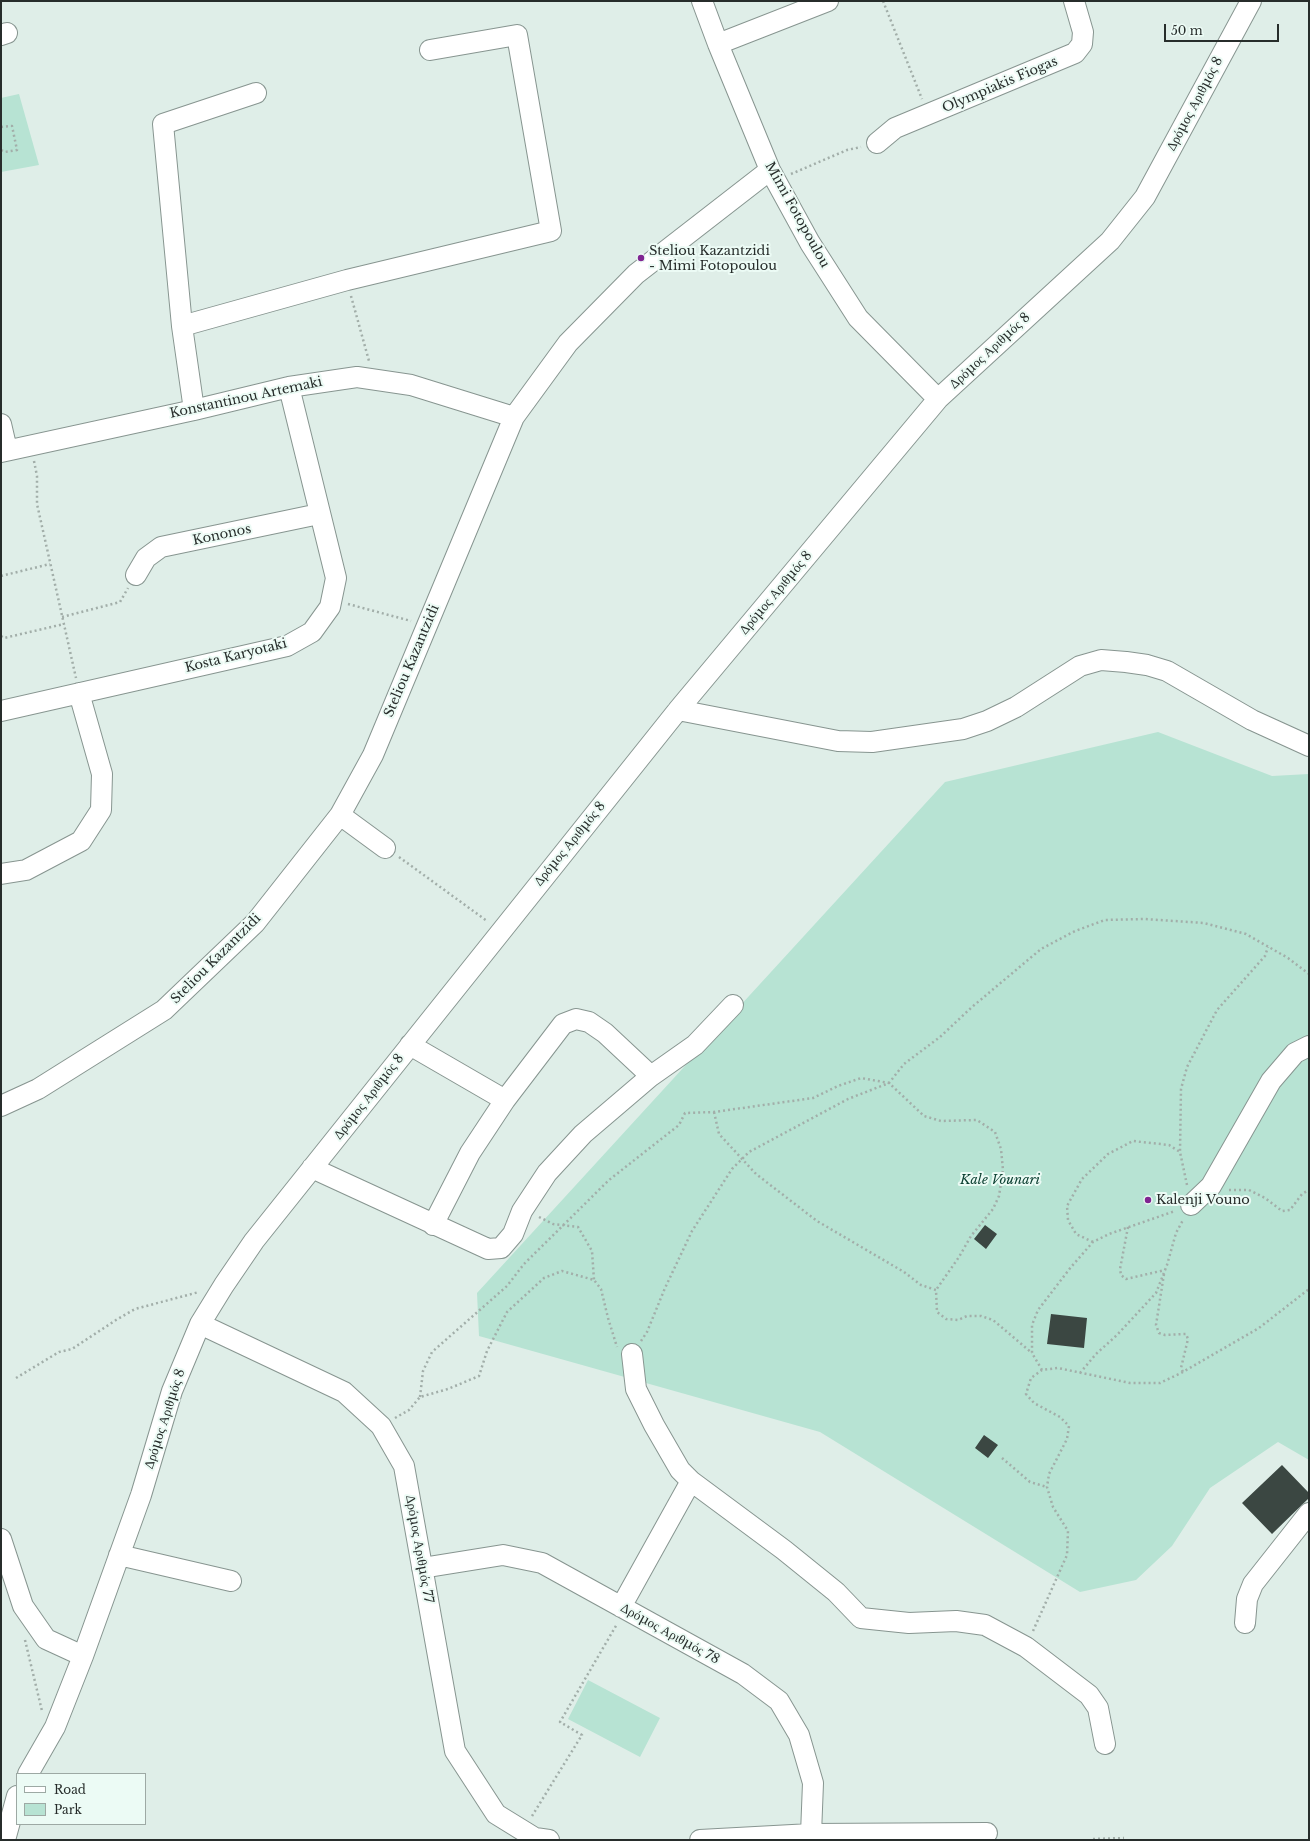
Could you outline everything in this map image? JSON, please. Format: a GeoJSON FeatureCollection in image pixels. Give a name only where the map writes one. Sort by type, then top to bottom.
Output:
{"type":"FeatureCollection","features":[{"type":"Feature","properties":{"kind":"street","name":"Mimi Fotopoulou"},"geometry":{"type":"LineString","coordinates":[[702,1],[718,44],[773,176],[810,243],[858,318],[938,399]]}},
{"type":"Feature","properties":{"kind":"street"},"geometry":{"type":"LineString","coordinates":[[718,44],[828,1]]}},
{"type":"Feature","properties":{"kind":"street","name":"Olympiakis Fiogas"},"geometry":{"type":"LineString","coordinates":[[877,143],[895,128],[1075,54],[1082,44],[1083,32],[1074,1]]}},
{"type":"Feature","properties":{"kind":"street","name":"Δρόμος Αριθμός 8"},"geometry":{"type":"LineString","coordinates":[[29,1773],[55,1727],[83,1656],[141,1495],[172,1390],[200,1324],[254,1241],[678,710],[938,399],[1110,241],[1145,197],[1251,1]]}},
{"type":"Feature","properties":{"kind":"street"},"geometry":{"type":"LineString","coordinates":[[182,326],[347,280],[551,231],[516,35],[430,50]]}},
{"type":"Feature","properties":{"kind":"street"},"geometry":{"type":"LineString","coordinates":[[194,410],[182,326],[163,124],[256,93]]}},
{"type":"Feature","properties":{"kind":"street","name":"Steliou Kazantzidi"},"geometry":{"type":"LineString","coordinates":[[1,1106],[38,1089],[164,1010],[255,923],[340,815],[373,755],[514,417],[568,342],[636,274],[773,176]]}},
{"type":"Feature","properties":{"kind":"street","name":"Konstantinou Artemaki"},"geometry":{"type":"LineString","coordinates":[[4,451],[194,410],[289,387],[357,377],[411,385],[514,417]]}},
{"type":"Feature","properties":{"kind":"street","name":"Kosta Karyotaki"},"geometry":{"type":"LineString","coordinates":[[1,711],[287,646],[312,632],[330,607],[336,578],[319,514],[289,387]]}},
{"type":"Feature","properties":{"kind":"street"},"geometry":{"type":"LineString","coordinates":[[1,424],[4,451]]}},
{"type":"Feature","properties":{"kind":"street","name":"Kononos"},"geometry":{"type":"LineString","coordinates":[[136,575],[146,558],[161,547],[319,514]]}},
{"type":"Feature","properties":{"kind":"street"},"geometry":{"type":"LineString","coordinates":[[678,710],[838,742],[872,742],[963,729],[987,721],[1016,707],[1080,666],[1100,660],[1147,665],[1167,671],[1252,720],[1309,746]]}},
{"type":"Feature","properties":{"kind":"street"},"geometry":{"type":"LineString","coordinates":[[1,874],[26,870],[81,840],[101,810],[102,774],[79,693]]}},
{"type":"Feature","properties":{"kind":"street"},"geometry":{"type":"LineString","coordinates":[[340,815],[385,848]]}},
{"type":"Feature","properties":{"kind":"street"},"geometry":{"type":"LineString","coordinates":[[312,1168],[488,1249],[501,1248],[513,1234],[522,1211],[547,1172],[583,1134],[651,1076],[695,1045],[733,1005]]}},
{"type":"Feature","properties":{"kind":"street"},"geometry":{"type":"LineString","coordinates":[[433,1225],[470,1153],[504,1100],[563,1024],[576,1019],[589,1022],[605,1033],[651,1076]]}},
{"type":"Feature","properties":{"kind":"street"},"geometry":{"type":"LineString","coordinates":[[410,1045],[504,1100]]}},
{"type":"Feature","properties":{"kind":"street"},"geometry":{"type":"LineString","coordinates":[[1198,1199],[1211,1186],[1271,1081],[1296,1053],[1309,1046]]}},
{"type":"Feature","properties":{"kind":"street","name":"Δρόμος Αριθμός 77"},"geometry":{"type":"LineString","coordinates":[[200,1324],[344,1392],[381,1426],[404,1466],[455,1750],[496,1814],[535,1838],[549,1840]]}},
{"type":"Feature","properties":{"kind":"street"},"geometry":{"type":"LineString","coordinates":[[632,1354],[636,1389],[654,1425],[680,1470],[691,1481],[784,1550],[836,1592],[860,1618],[909,1623],[956,1621],[986,1625],[1026,1647],[1089,1695],[1098,1708],[1105,1744]]}},
{"type":"Feature","properties":{"kind":"street"},"geometry":{"type":"LineString","coordinates":[[623,1608],[691,1481]]}},
{"type":"Feature","properties":{"kind":"street"},"geometry":{"type":"LineString","coordinates":[[1245,1623],[1247,1599],[1253,1584],[1309,1512]]}},
{"type":"Feature","properties":{"kind":"street"},"geometry":{"type":"LineString","coordinates":[[1,1539],[23,1606],[46,1639],[83,1656]]}},
{"type":"Feature","properties":{"kind":"street"},"geometry":{"type":"LineString","coordinates":[[119,1555],[231,1581]]}},
{"type":"Feature","properties":{"kind":"street","name":"Δρόμος Αριθμός 78"},"geometry":{"type":"LineString","coordinates":[[422,1568],[503,1555],[542,1563],[743,1674],[779,1701],[799,1735],[813,1783],[811,1834]]}},
{"type":"Feature","properties":{"kind":"street"},"geometry":{"type":"LineString","coordinates":[[4,1840],[16,1799]]}},
{"type":"Feature","properties":{"kind":"street"},"geometry":{"type":"LineString","coordinates":[[700,1840],[811,1834],[987,1833]]}},
{"type":"Feature","properties":{"kind":"path"},"geometry":{"type":"LineString","coordinates":[[883,1],[928,115]]}},
{"type":"Feature","properties":{"kind":"path"},"geometry":{"type":"LineString","coordinates":[[1,127],[12,126],[17,150],[5,152],[1,150]]}},
{"type":"Feature","properties":{"kind":"path"},"geometry":{"type":"LineString","coordinates":[[773,176],[847,150],[877,143]]}},
{"type":"Feature","properties":{"kind":"path"},"geometry":{"type":"LineString","coordinates":[[347,280],[373,379]]}},
{"type":"Feature","properties":{"kind":"path"},"geometry":{"type":"LineString","coordinates":[[32,445],[37,476],[37,504],[79,693]]}},
{"type":"Feature","properties":{"kind":"path"},"geometry":{"type":"LineString","coordinates":[[1,576],[50,564]]}},
{"type":"Feature","properties":{"kind":"path"},"geometry":{"type":"LineString","coordinates":[[62,616],[120,602],[136,575]]}},
{"type":"Feature","properties":{"kind":"path"},"geometry":{"type":"LineString","coordinates":[[331,599],[427,625]]}},
{"type":"Feature","properties":{"kind":"path"},"geometry":{"type":"LineString","coordinates":[[1,636],[4,638],[64,624]]}},
{"type":"Feature","properties":{"kind":"path"},"geometry":{"type":"LineString","coordinates":[[385,848],[500,931]]}},
{"type":"Feature","properties":{"kind":"path"},"geometry":{"type":"LineString","coordinates":[[420,1397],[448,1390],[479,1376],[486,1351],[507,1312],[544,1278],[562,1271],[594,1280],[602,1289],[617,1347],[632,1354],[647,1332],[665,1288],[692,1231],[732,1169],[749,1152],[848,1098],[889,1082],[904,1064],[940,1037],[972,1007],[1041,949],[1075,931],[1105,920],[1144,919],[1197,923],[1246,934],[1288,958],[1309,974]]}},
{"type":"Feature","properties":{"kind":"path"},"geometry":{"type":"LineString","coordinates":[[1198,1199],[1180,1152],[1181,1089],[1187,1067],[1217,1010],[1265,956],[1268,947]]}},
{"type":"Feature","properties":{"kind":"path"},"geometry":{"type":"LineString","coordinates":[[381,1426],[409,1410],[420,1397],[423,1371],[432,1352],[507,1286],[524,1264],[609,1180],[679,1125],[685,1113],[714,1112],[813,1098],[838,1086],[861,1078],[889,1082],[924,1116],[941,1122],[977,1120],[995,1132],[1001,1149],[1004,1170],[999,1196],[993,1209],[971,1236],[936,1290],[937,1312],[946,1318],[958,1320],[967,1316],[981,1316],[993,1320],[1032,1353],[1042,1370]]}},
{"type":"Feature","properties":{"kind":"path"},"geometry":{"type":"LineString","coordinates":[[714,1112],[719,1134],[756,1174],[818,1220],[904,1272],[921,1285],[936,1290]]}},
{"type":"Feature","properties":{"kind":"path"},"geometry":{"type":"LineString","coordinates":[[1093,1242],[1076,1234],[1068,1220],[1067,1206],[1082,1179],[1108,1154],[1133,1141],[1169,1145],[1180,1152]]}},
{"type":"Feature","properties":{"kind":"path"},"geometry":{"type":"LineString","coordinates":[[1032,1353],[1032,1325],[1038,1310],[1071,1267],[1093,1242],[1198,1199],[1234,1189],[1249,1190],[1265,1198],[1282,1211],[1290,1210],[1302,1194],[1309,1190]]}},
{"type":"Feature","properties":{"kind":"path"},"geometry":{"type":"LineString","coordinates":[[1080,1373],[1096,1354],[1117,1335],[1156,1293],[1165,1270],[1176,1233],[1198,1199]]}},
{"type":"Feature","properties":{"kind":"path"},"geometry":{"type":"LineString","coordinates":[[522,1211],[553,1224],[578,1227],[592,1251],[594,1280]]}},
{"type":"Feature","properties":{"kind":"path"},"geometry":{"type":"LineString","coordinates":[[1128,1227],[1120,1269],[1121,1275],[1126,1279],[1165,1270]]}},
{"type":"Feature","properties":{"kind":"path"},"geometry":{"type":"LineString","coordinates":[[1165,1270],[1156,1325],[1159,1333],[1165,1335],[1186,1334],[1188,1339],[1181,1368],[1182,1372]]}},
{"type":"Feature","properties":{"kind":"path"},"geometry":{"type":"LineString","coordinates":[[16,1378],[59,1352],[72,1349],[135,1309],[224,1285]]}},
{"type":"Feature","properties":{"kind":"path"},"geometry":{"type":"LineString","coordinates":[[1026,1647],[1067,1555],[1068,1531],[1053,1507],[1047,1487],[1049,1474],[1066,1438],[1069,1426],[1060,1417],[1034,1403],[1026,1394],[1031,1378],[1042,1370],[1058,1368],[1138,1383],[1160,1383],[1258,1328],[1309,1289]]}},
{"type":"Feature","properties":{"kind":"path"},"geometry":{"type":"LineString","coordinates":[[1002,1458],[1030,1482],[1047,1487]]}},
{"type":"Feature","properties":{"kind":"path"},"geometry":{"type":"LineString","coordinates":[[523,1831],[582,1735],[560,1722],[623,1608]]}},
{"type":"Feature","properties":{"kind":"path"},"geometry":{"type":"LineString","coordinates":[[24,1636],[44,1718]]}},
{"type":"Feature","properties":{"kind":"path"},"geometry":{"type":"LineString","coordinates":[[1093,1839],[1124,1838]]}},
{"type":"Feature","properties":{"kind":"green space"},"geometry":{"type":"Polygon","coordinates":[[[19,94],[39,165],[1,172],[1,98],[19,94]]]}},
{"type":"Feature","properties":{"kind":"green space","name":"Kale Vounari"},"geometry":{"type":"Polygon","coordinates":[[[1158,732],[1272,776],[1309,774],[1309,1460],[1278,1442],[1210,1488],[1172,1546],[1136,1580],[1080,1592],[820,1432],[479,1336],[477,1293],[945,782],[1158,732]]]}},
{"type":"Feature","properties":{"kind":"green space"},"geometry":{"type":"Polygon","coordinates":[[[588,1680],[660,1718],[640,1757],[568,1719],[588,1680]]]}},
{"type":"Feature","properties":{"kind":"building"},"geometry":{"type":"Polygon","coordinates":[[[985,1225],[997,1234],[986,1249],[974,1239],[985,1225]]]}},
{"type":"Feature","properties":{"kind":"building"},"geometry":{"type":"Polygon","coordinates":[[[1051,1314],[1087,1318],[1084,1348],[1047,1344],[1051,1314]]]}},
{"type":"Feature","properties":{"kind":"building"},"geometry":{"type":"Polygon","coordinates":[[[984,1435],[998,1445],[988,1458],[975,1448],[984,1435]]]}},
{"type":"Feature","properties":{"kind":"building"},"geometry":{"type":"Polygon","coordinates":[[[1282,1465],[1309,1493],[1309,1498],[1272,1534],[1242,1503],[1282,1465]]]}},
{"type":"Feature","properties":{"kind":"place","name":"Steliou Kazantzidi - Mimi Fotopoulou"},"geometry":{"type":"Point","coordinates":[641,258]}},
{"type":"Feature","properties":{"kind":"place","name":"Kalenji Vouno"},"geometry":{"type":"Point","coordinates":[1148,1200]}}]}
